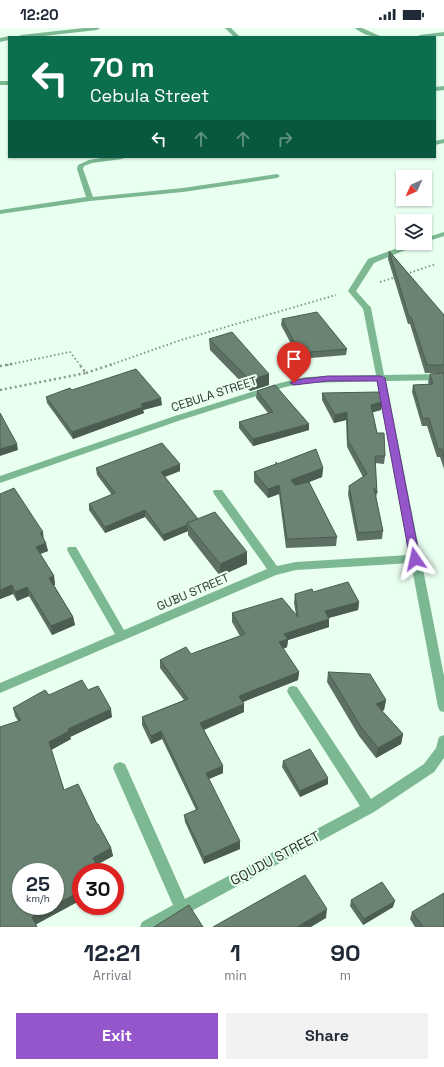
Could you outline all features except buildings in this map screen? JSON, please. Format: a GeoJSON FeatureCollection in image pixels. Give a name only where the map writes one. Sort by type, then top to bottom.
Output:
{"type":"FeatureCollection","features":[{"type":"Feature","properties":{"kind":"street"},"geometry":{"type":"LineString","coordinates":[[29,36],[97,28]]}},
{"type":"Feature","properties":{"kind":"street"},"geometry":{"type":"LineString","coordinates":[[228,28],[236,36]]}},
{"type":"Feature","properties":{"kind":"street"},"geometry":{"type":"LineString","coordinates":[[358,28],[364,32],[376,36]]}},
{"type":"Feature","properties":{"kind":"street"},"geometry":{"type":"LineString","coordinates":[[428,36],[444,34]]}},
{"type":"Feature","properties":{"kind":"street"},"geometry":{"type":"LineString","coordinates":[[436,89],[444,88]]}},
{"type":"Feature","properties":{"kind":"street"},"geometry":{"type":"LineString","coordinates":[[90,199],[80,170],[81,165],[116,158]]}},
{"type":"Feature","properties":{"kind":"street"},"geometry":{"type":"LineString","coordinates":[[0,212],[90,199],[183,190],[277,176]]}},
{"type":"Feature","properties":{"kind":"street"},"geometry":{"type":"LineString","coordinates":[[432,238],[444,234]]}},
{"type":"Feature","properties":{"kind":"street"},"geometry":{"type":"LineString","coordinates":[[400,250],[371,261],[352,291],[367,308],[444,707]]}},
{"type":"Feature","properties":{"kind":"street","name":"CEBULA STREET"},"geometry":{"type":"LineString","coordinates":[[0,480],[178,418],[283,385],[306,380],[444,377]]}},
{"type":"Feature","properties":{"kind":"street"},"geometry":{"type":"LineString","coordinates":[[218,492],[274,571]]}},
{"type":"Feature","properties":{"kind":"street"},"geometry":{"type":"LineString","coordinates":[[72,550],[122,636]]}},
{"type":"Feature","properties":{"kind":"street","name":"GUBU STREET"},"geometry":{"type":"LineString","coordinates":[[0,688],[274,571],[296,566],[415,559]]}},
{"type":"Feature","properties":{"kind":"street"},"geometry":{"type":"LineString","coordinates":[[293,691],[369,808]]}},
{"type":"Feature","properties":{"kind":"street","name":"GQUDU STREET"},"geometry":{"type":"LineString","coordinates":[[148,927],[369,808],[429,768],[442,750],[444,741]]}},
{"type":"Feature","properties":{"kind":"street"},"geometry":{"type":"LineString","coordinates":[[120,768],[182,909]]}},
{"type":"Feature","properties":{"kind":"path"},"geometry":{"type":"LineString","coordinates":[[406,274],[436,264]]}},
{"type":"Feature","properties":{"kind":"path"},"geometry":{"type":"LineString","coordinates":[[0,390],[86,373],[181,340],[352,291],[398,276]]}},
{"type":"Feature","properties":{"kind":"path"},"geometry":{"type":"LineString","coordinates":[[0,366],[70,352],[86,373]]}},
{"type":"Feature","properties":{"kind":"route"},"geometry":{"type":"LineString","coordinates":[[294,383],[306,380],[381,378],[415,559]]}}]}
